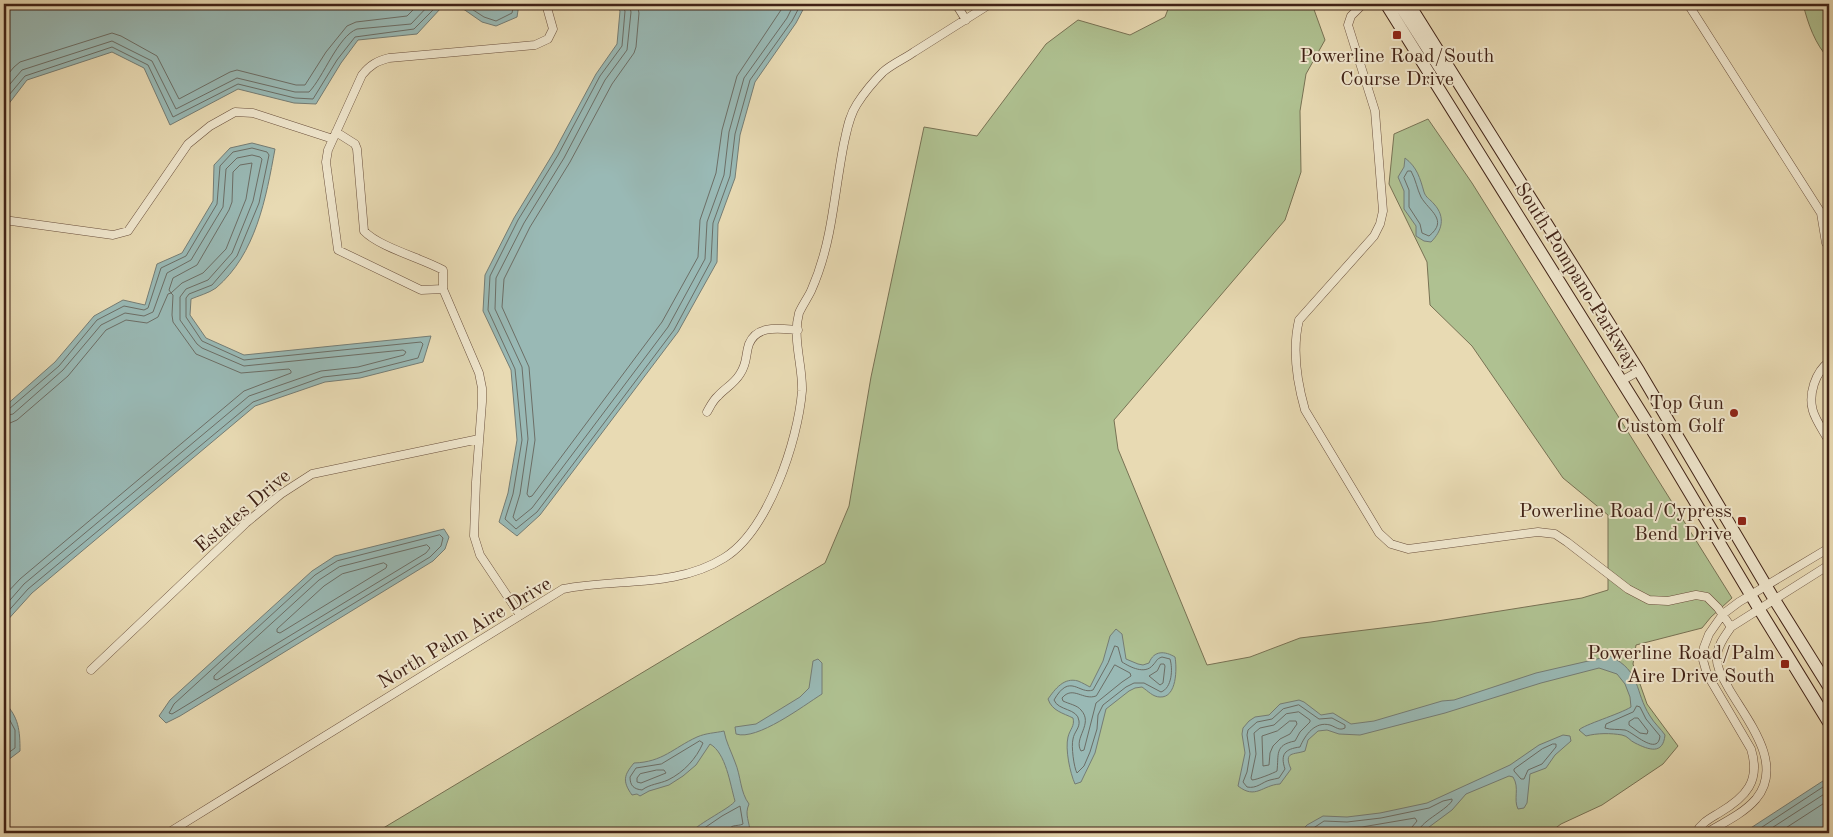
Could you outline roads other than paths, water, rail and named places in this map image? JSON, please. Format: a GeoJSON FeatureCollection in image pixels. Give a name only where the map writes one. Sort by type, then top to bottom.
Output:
{"type":"FeatureCollection","features":[{"type":"Feature","properties":{"kind":"main road","name":"South Pompano Parkway"},"geometry":{"type":"LineString","coordinates":[[1386,4],[1622,381],[1758,609],[1829,723]]}},
{"type":"Feature","properties":{"kind":"main road"},"geometry":{"type":"LineString","coordinates":[[1399,4],[1441,70],[1458,82]]}},
{"type":"Feature","properties":{"kind":"main road","name":"South Pompano Parkway"},"geometry":{"type":"LineString","coordinates":[[1410,4],[1639,371],[1774,599],[1829,687]]}},
{"type":"Feature","properties":{"kind":"street"},"geometry":{"type":"LineString","coordinates":[[443,289],[420,290],[338,250],[326,162],[334,135],[362,75],[368,67],[378,60],[535,45],[548,39],[553,29],[546,4]]}},
{"type":"Feature","properties":{"kind":"street"},"geometry":{"type":"LineString","coordinates":[[956,4],[966,20]]}},
{"type":"Feature","properties":{"kind":"street"},"geometry":{"type":"LineString","coordinates":[[972,4],[977,12]]}},
{"type":"Feature","properties":{"kind":"street","name":"North Palm Aire Drive"},"geometry":{"type":"LineString","coordinates":[[168,833],[564,589],[586,584],[669,578],[701,570],[725,558],[745,541],[760,521],[778,481],[793,438],[802,392],[797,350],[799,314],[810,292],[825,250],[849,120],[868,89],[884,72],[990,4]]}},
{"type":"Feature","properties":{"kind":"street"},"geometry":{"type":"LineString","coordinates":[[1364,4],[1351,16],[1348,25],[1376,111],[1383,211],[1380,224],[1374,236],[1299,320],[1295,336],[1300,390],[1305,410],[1309,417],[1379,533],[1391,544],[1408,549],[1538,532],[1554,534],[1628,589],[1649,600],[1668,601],[1696,596],[1707,597],[1723,614],[1731,627]]}},
{"type":"Feature","properties":{"kind":"street"},"geometry":{"type":"LineString","coordinates":[[1688,4],[1821,213],[1826,243]]}},
{"type":"Feature","properties":{"kind":"street"},"geometry":{"type":"LineString","coordinates":[[4,220],[113,235],[128,230],[188,144],[210,126],[235,112],[253,113],[334,135],[354,144],[357,149],[364,231],[368,236],[384,244],[443,270],[443,289],[479,373],[482,402],[474,536],[480,555],[520,615]]}},
{"type":"Feature","properties":{"kind":"street"},"geometry":{"type":"LineString","coordinates":[[707,412],[716,397],[732,385],[740,375],[746,363],[750,343],[757,334],[772,328],[798,330]]}},
{"type":"Feature","properties":{"kind":"street"},"geometry":{"type":"LineString","coordinates":[[1829,362],[1816,376],[1810,395],[1812,411],[1829,441]]}},
{"type":"Feature","properties":{"kind":"street"},"geometry":{"type":"LineString","coordinates":[[1622,381],[1639,371]]}},
{"type":"Feature","properties":{"kind":"street","name":"Estates Drive"},"geometry":{"type":"LineString","coordinates":[[91,670],[246,523],[281,494],[312,474],[479,439]]}},
{"type":"Feature","properties":{"kind":"street"},"geometry":{"type":"LineString","coordinates":[[1696,833],[1701,824],[1741,797],[1751,784],[1755,763],[1751,749],[1707,674],[1703,660],[1704,647],[1710,634],[1723,614],[1766,585],[1829,548]]}},
{"type":"Feature","properties":{"kind":"street"},"geometry":{"type":"LineString","coordinates":[[1706,833],[1743,811],[1756,798],[1765,784],[1767,762],[1763,748],[1719,670],[1717,655],[1721,640],[1731,627],[1829,566]]}},
{"type":"Feature","properties":{"kind":"water"},"geometry":{"type":"Polygon","coordinates":[[[4,4],[519,4],[517,17],[496,26],[482,22],[459,6],[441,8],[417,34],[358,40],[341,63],[316,104],[294,103],[238,89],[170,125],[144,68],[112,52],[27,80],[4,110],[4,4]]]}},
{"type":"Feature","properties":{"kind":"water"},"geometry":{"type":"Polygon","coordinates":[[[615,4],[806,4],[796,23],[755,82],[740,135],[735,178],[718,224],[717,262],[678,332],[540,515],[517,536],[499,522],[508,493],[517,440],[511,370],[483,311],[485,275],[514,218],[554,152],[596,74],[617,44],[620,11],[615,4]]]}},
{"type":"Feature","properties":{"kind":"water"},"geometry":{"type":"Polygon","coordinates":[[[252,143],[275,149],[268,187],[257,224],[241,259],[216,288],[191,299],[190,315],[206,338],[244,355],[431,336],[423,362],[360,378],[325,382],[255,406],[32,593],[4,624],[4,407],[55,362],[94,316],[123,300],[145,305],[157,264],[182,253],[213,201],[214,165],[230,148],[252,143]]]}},
{"type":"Feature","properties":{"kind":"water"},"geometry":{"type":"Polygon","coordinates":[[[1405,158],[1415,169],[1425,194],[1440,214],[1440,229],[1431,242],[1424,241],[1416,236],[1416,226],[1404,209],[1404,191],[1398,177],[1404,167],[1405,158]]]}},
{"type":"Feature","properties":{"kind":"water"},"geometry":{"type":"Polygon","coordinates":[[[444,529],[449,537],[445,549],[433,561],[180,716],[166,723],[159,716],[170,700],[312,571],[335,556],[444,529]]]}},
{"type":"Feature","properties":{"kind":"water"},"geometry":{"type":"Polygon","coordinates":[[[1116,629],[1122,634],[1126,659],[1143,665],[1149,663],[1154,656],[1160,653],[1175,657],[1175,681],[1170,693],[1166,696],[1157,697],[1142,687],[1135,688],[1106,709],[1095,753],[1081,782],[1075,784],[1067,748],[1073,718],[1055,709],[1048,699],[1064,682],[1073,680],[1090,687],[1103,661],[1110,636],[1116,629]]]}},
{"type":"Feature","properties":{"kind":"water"},"geometry":{"type":"Polygon","coordinates":[[[1610,656],[1628,669],[1636,683],[1645,707],[1665,735],[1664,741],[1658,748],[1645,748],[1622,735],[1595,734],[1586,736],[1579,730],[1631,707],[1630,697],[1625,684],[1617,674],[1599,668],[1541,683],[1445,713],[1360,735],[1339,734],[1327,730],[1318,731],[1308,740],[1305,751],[1289,756],[1291,769],[1280,784],[1254,792],[1244,790],[1238,786],[1245,753],[1243,728],[1255,717],[1269,715],[1280,704],[1299,700],[1321,715],[1333,713],[1351,724],[1374,721],[1442,701],[1454,700],[1536,673],[1610,656]]]}},
{"type":"Feature","properties":{"kind":"water"},"geometry":{"type":"Polygon","coordinates":[[[818,659],[822,663],[822,694],[767,728],[745,735],[736,734],[735,727],[756,724],[800,697],[809,688],[813,661],[818,659]]]}},
{"type":"Feature","properties":{"kind":"water"},"geometry":{"type":"Polygon","coordinates":[[[4,702],[13,713],[18,725],[20,751],[4,763],[4,702]]]}},
{"type":"Feature","properties":{"kind":"water"},"geometry":{"type":"Polygon","coordinates":[[[724,731],[749,804],[747,815],[750,833],[742,833],[739,830],[735,830],[731,833],[690,833],[735,801],[724,762],[720,754],[710,744],[696,765],[683,776],[669,785],[640,796],[637,794],[632,795],[627,786],[626,775],[634,763],[653,760],[700,736],[724,731]]]}},
{"type":"Feature","properties":{"kind":"water"},"geometry":{"type":"Polygon","coordinates":[[[1563,735],[1570,736],[1571,741],[1555,755],[1546,768],[1530,774],[1527,803],[1524,808],[1518,809],[1515,781],[1513,777],[1509,776],[1466,794],[1452,810],[1418,833],[1299,833],[1307,825],[1323,816],[1347,817],[1380,813],[1427,803],[1510,765],[1539,745],[1563,735]]]}},
{"type":"Feature","properties":{"kind":"water"},"geometry":{"type":"Polygon","coordinates":[[[1829,777],[1829,833],[1743,833],[1829,777]]]}},
{"type":"Feature","properties":{"kind":"place","name":"Powerline Road/South Course Drive"},"geometry":{"type":"Point","coordinates":[1397,35]}},
{"type":"Feature","properties":{"kind":"place","name":"Top Gun Custom Golf"},"geometry":{"type":"Point","coordinates":[1734,413]}},
{"type":"Feature","properties":{"kind":"place","name":"Powerline Road/Cypress Bend Drive"},"geometry":{"type":"Point","coordinates":[1742,521]}},
{"type":"Feature","properties":{"kind":"place","name":"Powerline Road/Palm Aire Drive South"},"geometry":{"type":"Point","coordinates":[1785,664]}}]}
